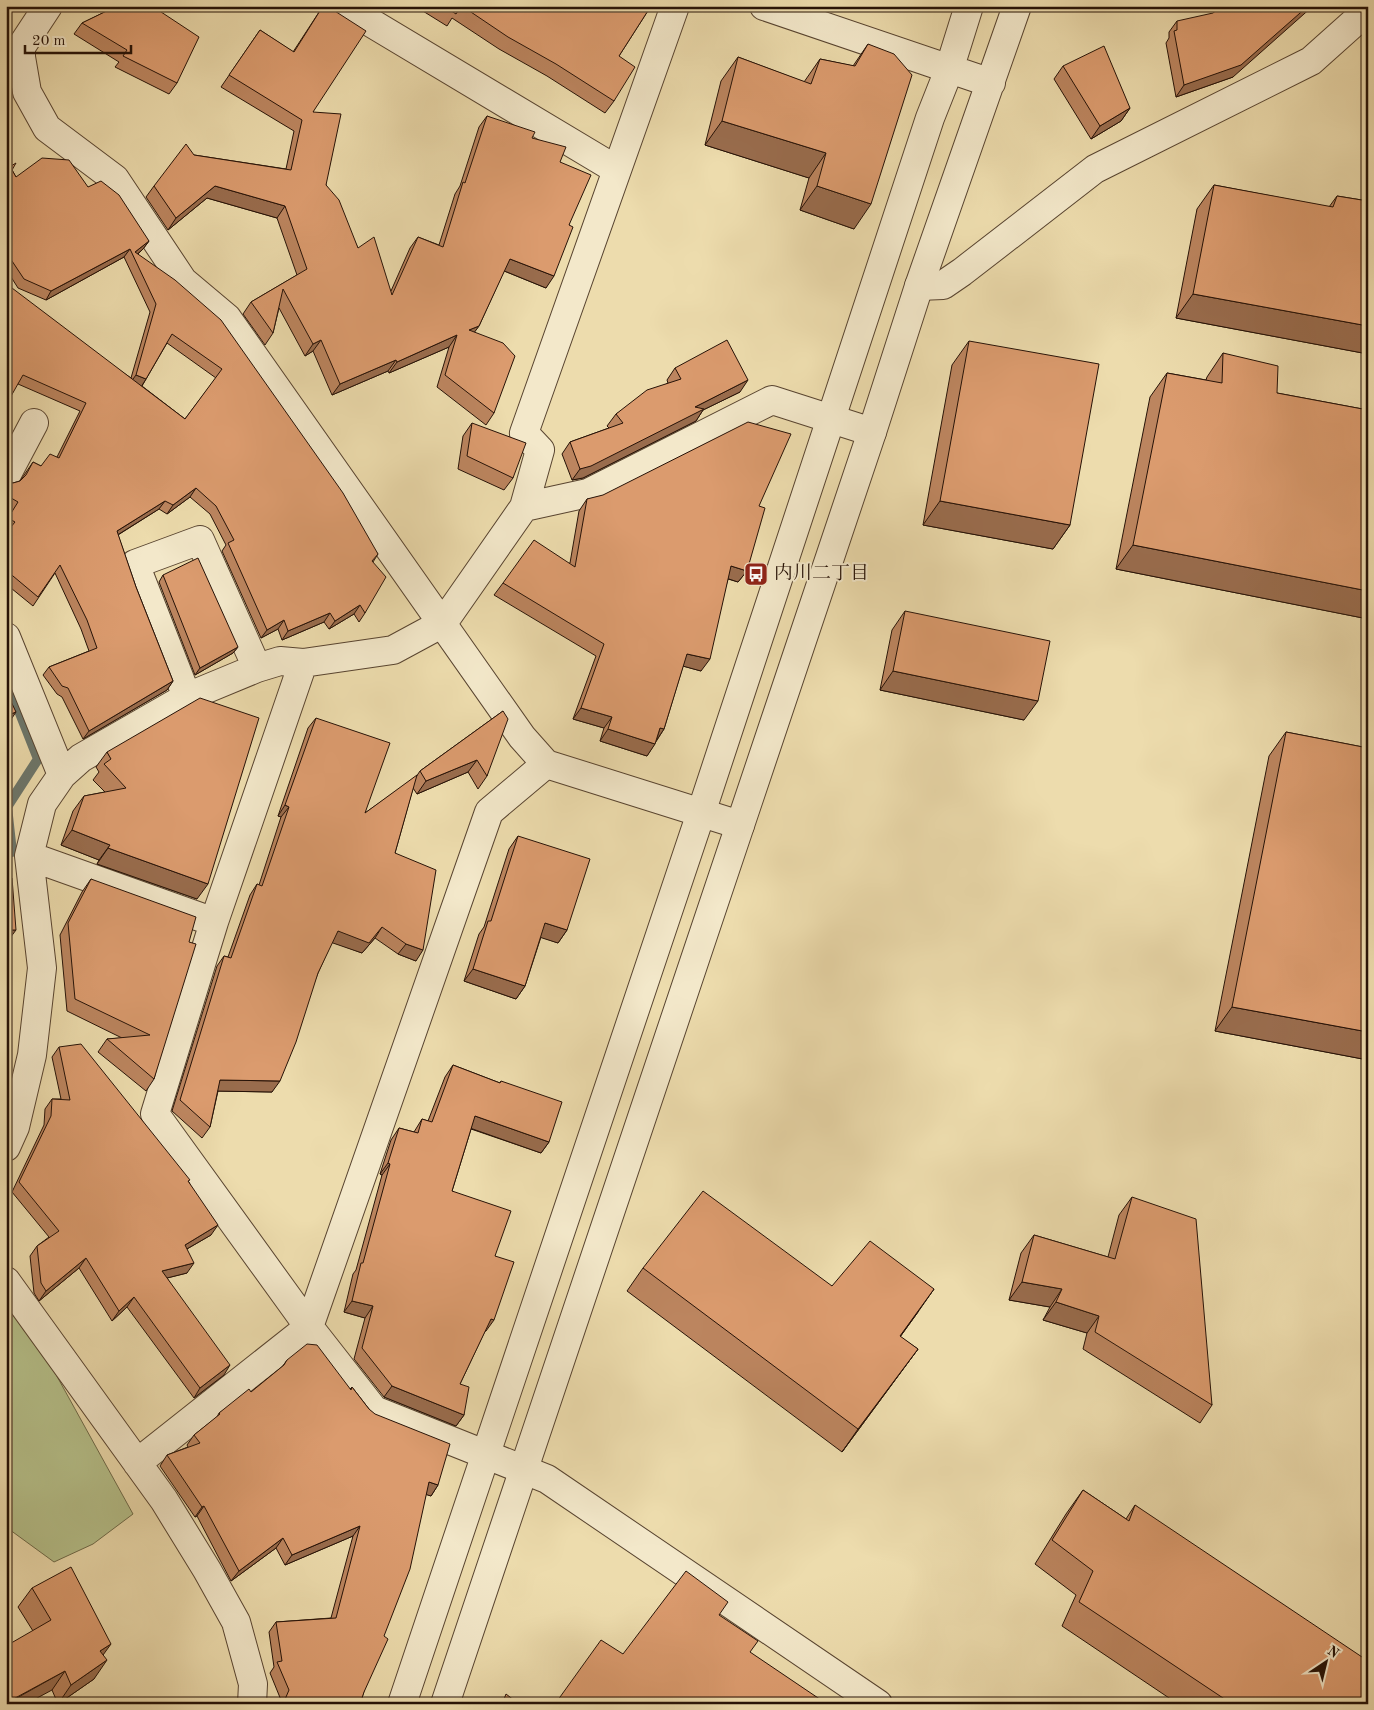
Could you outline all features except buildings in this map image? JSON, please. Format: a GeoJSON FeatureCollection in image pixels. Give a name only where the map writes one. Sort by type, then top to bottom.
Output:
{"type":"FeatureCollection","features":[{"type":"Feature","properties":{"kind":"street"},"geometry":{"type":"LineString","coordinates":[[48,6],[21,48],[27,92],[47,128],[115,179],[183,281],[228,318],[522,736],[546,764],[740,825]]}},
{"type":"Feature","properties":{"kind":"street"},"geometry":{"type":"LineString","coordinates":[[343,6],[618,170]]}},
{"type":"Feature","properties":{"kind":"street"},"geometry":{"type":"LineString","coordinates":[[6,1147],[15,1127],[32,1055],[42,968],[29,856],[42,804],[62,776],[81,758],[187,697],[257,668],[280,661],[303,663],[393,650],[443,623],[524,507],[540,450],[524,434],[675,6]]}},
{"type":"Feature","properties":{"kind":"street"},"geometry":{"type":"LineString","coordinates":[[764,6],[992,83]]}},
{"type":"Feature","properties":{"kind":"street"},"geometry":{"type":"LineString","coordinates":[[402,1704],[701,813],[930,118],[949,70],[969,6]]}},
{"type":"Feature","properties":{"kind":"street"},"geometry":{"type":"LineString","coordinates":[[445,1704],[872,432],[919,286],[992,83],[1017,6]]}},
{"type":"Feature","properties":{"kind":"street"},"geometry":{"type":"LineString","coordinates":[[919,286],[943,284],[962,272],[1056,202],[1096,169],[1311,61],[1368,10]]}},
{"type":"Feature","properties":{"kind":"street"},"geometry":{"type":"LineString","coordinates":[[524,507],[588,493],[772,400],[872,432]]}},
{"type":"Feature","properties":{"kind":"street"},"geometry":{"type":"LineString","coordinates":[[6,476],[34,424]]}},
{"type":"Feature","properties":{"kind":"street"},"geometry":{"type":"LineString","coordinates":[[187,697],[135,564],[200,540],[257,668]]}},
{"type":"Feature","properties":{"kind":"street"},"geometry":{"type":"LineString","coordinates":[[6,638],[62,776]]}},
{"type":"Feature","properties":{"kind":"street"},"geometry":{"type":"LineString","coordinates":[[303,663],[214,922],[155,1114],[309,1327],[374,1410],[547,1479],[878,1704]]}},
{"type":"Feature","properties":{"kind":"street"},"geometry":{"type":"LineString","coordinates":[[137,1463],[309,1327],[489,812],[546,764]]}},
{"type":"Feature","properties":{"kind":"street"},"geometry":{"type":"LineString","coordinates":[[29,856],[214,922]]}},
{"type":"Feature","properties":{"kind":"street"},"geometry":{"type":"LineString","coordinates":[[6,1281],[164,1500],[207,1570],[236,1622],[253,1684],[252,1704]]}},
{"type":"Feature","properties":{"kind":"green space"},"geometry":{"type":"Polygon","coordinates":[[[6,1284],[133,1514],[93,1544],[54,1562],[6,1527],[6,1284]]]}},
{"type":"Feature","properties":{"kind":"waterway"},"geometry":{"type":"LineString","coordinates":[[6,678],[38,759],[7,807],[12,852]]}},
{"type":"Feature","properties":{"kind":"place","name":"内川二丁目"},"geometry":{"type":"Point","coordinates":[756,574]}}]}
